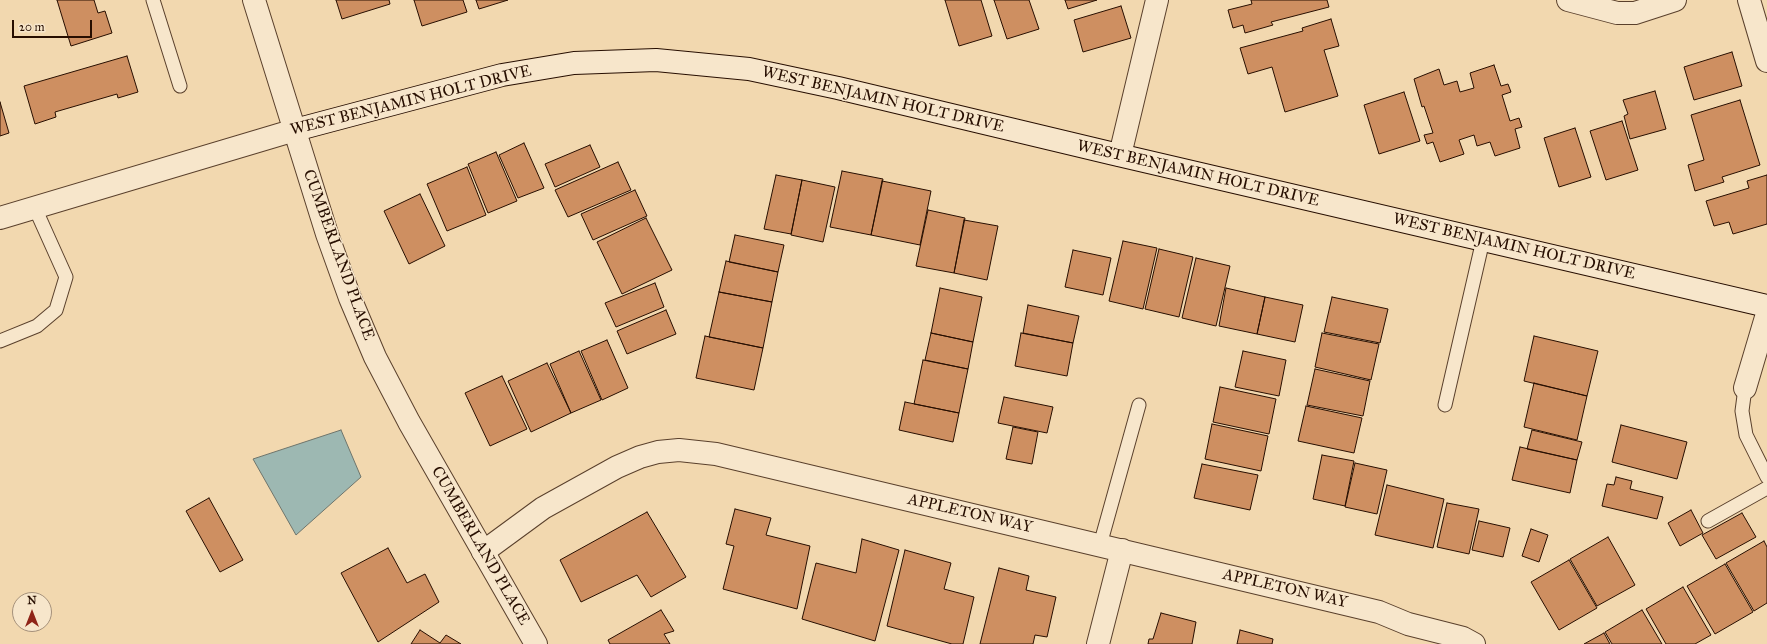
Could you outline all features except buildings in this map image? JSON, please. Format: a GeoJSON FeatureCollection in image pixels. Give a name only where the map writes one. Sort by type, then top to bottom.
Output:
{"type":"FeatureCollection","features":[{"type":"Feature","properties":{"kind":"street","name":"CUMBERLAND PLACE"},"geometry":{"type":"LineString","coordinates":[[254,0],[327,234],[350,298],[375,357],[409,422],[536,644]]}},
{"type":"Feature","properties":{"kind":"street"},"geometry":{"type":"LineString","coordinates":[[1120,155],[1157,0]]}},
{"type":"Feature","properties":{"kind":"street"},"geometry":{"type":"LineString","coordinates":[[1568,0],[1617,13],[1635,13],[1675,0]]}},
{"type":"Feature","properties":{"kind":"street"},"geometry":{"type":"LineString","coordinates":[[1748,0],[1767,61]]}},
{"type":"Feature","properties":{"kind":"street","name":"WEST BENJAMIN HOLT DRIVE"},"geometry":{"type":"LineString","coordinates":[[0,218],[295,130],[502,75],[574,63],[656,60],[757,71],[838,88],[1767,306]]}},
{"type":"Feature","properties":{"kind":"street"},"geometry":{"type":"LineString","coordinates":[[1745,388],[1767,314]]}},
{"type":"Feature","properties":{"kind":"street","name":"APPLETON WAY"},"geometry":{"type":"LineString","coordinates":[[483,552],[543,508],[617,467],[640,457],[658,452],[679,450],[716,454],[1379,612],[1408,624],[1463,638],[1474,644]]}},
{"type":"Feature","properties":{"kind":"street"},"geometry":{"type":"LineString","coordinates":[[1098,644],[1122,550]]}},
{"type":"Feature","properties":{"kind":"lane"},"geometry":{"type":"LineString","coordinates":[[154,0],[180,86]]}},
{"type":"Feature","properties":{"kind":"lane"},"geometry":{"type":"LineString","coordinates":[[0,341],[37,326],[56,310],[66,277],[35,208]]}},
{"type":"Feature","properties":{"kind":"lane"},"geometry":{"type":"LineString","coordinates":[[1445,406],[1484,240]]}},
{"type":"Feature","properties":{"kind":"lane"},"geometry":{"type":"LineString","coordinates":[[1745,388],[1742,411],[1746,435],[1767,477]]}},
{"type":"Feature","properties":{"kind":"lane"},"geometry":{"type":"LineString","coordinates":[[1100,545],[1139,406]]}},
{"type":"Feature","properties":{"kind":"lane"},"geometry":{"type":"LineString","coordinates":[[1708,521],[1767,488]]}},
{"type":"Feature","properties":{"kind":"water"},"geometry":{"type":"Polygon","coordinates":[[[341,430],[361,477],[296,535],[253,459],[341,430]]]}}]}
